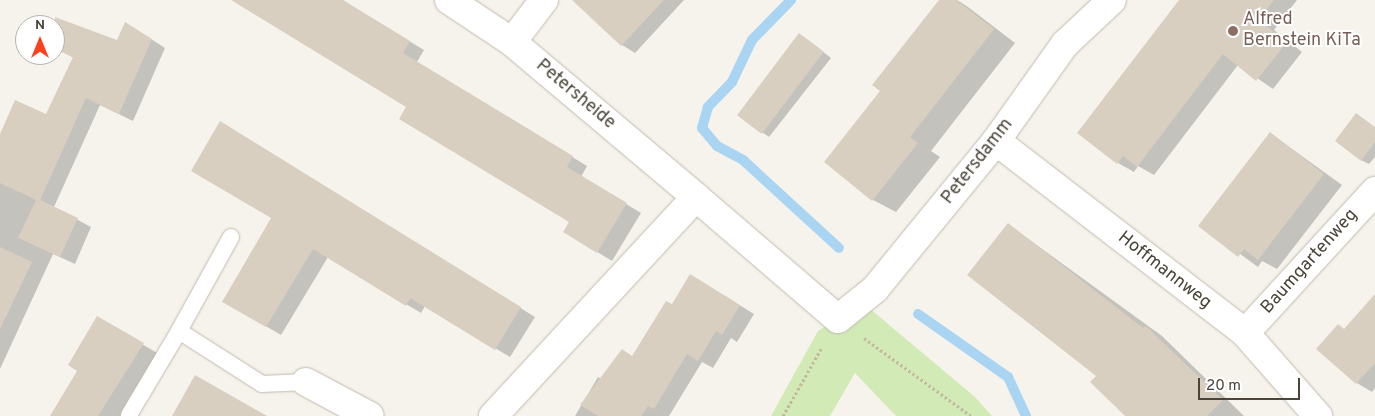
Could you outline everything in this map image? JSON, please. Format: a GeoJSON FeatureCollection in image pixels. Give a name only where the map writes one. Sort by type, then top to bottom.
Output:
{"type":"FeatureCollection","features":[{"type":"Feature","properties":{"kind":"street","name":"Petersheide"},"geometry":{"type":"LineString","coordinates":[[449,0],[512,42],[838,319]]}},
{"type":"Feature","properties":{"kind":"street"},"geometry":{"type":"LineString","coordinates":[[512,42],[544,0]]}},
{"type":"Feature","properties":{"kind":"street","name":"Petersdamm"},"geometry":{"type":"LineString","coordinates":[[838,319],[875,289],[996,141],[1065,44],[1112,0]]}},
{"type":"Feature","properties":{"kind":"street","name":"Hoffmannweg"},"geometry":{"type":"LineString","coordinates":[[996,141],[1245,333],[1318,416]]}},
{"type":"Feature","properties":{"kind":"street","name":"Baumgartenweg"},"geometry":{"type":"LineString","coordinates":[[1245,333],[1375,191]]}},
{"type":"Feature","properties":{"kind":"street"},"geometry":{"type":"LineString","coordinates":[[493,416],[696,197]]}},
{"type":"Feature","properties":{"kind":"street"},"geometry":{"type":"LineString","coordinates":[[306,382],[370,416]]}},
{"type":"Feature","properties":{"kind":"lane"},"geometry":{"type":"LineString","coordinates":[[129,415],[179,331],[231,237]]}},
{"type":"Feature","properties":{"kind":"lane"},"geometry":{"type":"LineString","coordinates":[[179,331],[262,384],[306,382]]}},
{"type":"Feature","properties":{"kind":"path"},"geometry":{"type":"LineString","coordinates":[[784,416],[838,319],[960,403],[971,416]]}},
{"type":"Feature","properties":{"kind":"green space"},"geometry":{"type":"Polygon","coordinates":[[[863,303],[975,397],[992,416],[896,416],[855,373],[830,416],[771,416],[818,331],[863,303]]]}},
{"type":"Feature","properties":{"kind":"building"},"geometry":{"type":"Polygon","coordinates":[[[231,0],[343,0],[410,41],[403,53],[573,156],[567,167],[627,203],[597,253],[563,232],[569,222],[399,119],[406,107],[231,0]]]}},
{"type":"Feature","properties":{"kind":"building"},"geometry":{"type":"Polygon","coordinates":[[[572,0],[664,0],[621,46],[572,0]]]}},
{"type":"Feature","properties":{"kind":"building"},"geometry":{"type":"Polygon","coordinates":[[[939,0],[956,0],[994,29],[910,137],[918,143],[872,201],[824,162],[880,91],[872,85],[939,0]]]}},
{"type":"Feature","properties":{"kind":"building"},"geometry":{"type":"Polygon","coordinates":[[[1179,0],[1274,0],[1258,20],[1287,42],[1256,81],[1223,54],[1137,167],[1123,156],[1117,164],[1077,133],[1179,0]]]}},
{"type":"Feature","properties":{"kind":"building"},"geometry":{"type":"Polygon","coordinates":[[[65,21],[117,40],[125,22],[152,39],[119,114],[86,98],[40,200],[78,218],[60,257],[18,238],[36,200],[0,183],[0,134],[15,100],[46,114],[73,57],[65,53],[65,21]]]}},
{"type":"Feature","properties":{"kind":"building"},"geometry":{"type":"Polygon","coordinates":[[[799,33],[824,52],[762,134],[737,115],[799,33]]]}},
{"type":"Feature","properties":{"kind":"building"},"geometry":{"type":"Polygon","coordinates":[[[1356,113],[1375,127],[1375,142],[1361,161],[1335,141],[1356,113]]]}},
{"type":"Feature","properties":{"kind":"building"},"geometry":{"type":"Polygon","coordinates":[[[220,121],[521,307],[495,350],[410,298],[406,306],[313,249],[266,327],[222,302],[271,218],[191,171],[220,121]]]}},
{"type":"Feature","properties":{"kind":"building"},"geometry":{"type":"Polygon","coordinates":[[[1270,132],[1324,174],[1258,260],[1244,249],[1238,257],[1198,226],[1270,132]]]}},
{"type":"Feature","properties":{"kind":"building"},"geometry":{"type":"Polygon","coordinates":[[[1008,223],[1143,328],[1146,326],[1223,400],[1207,416],[1125,416],[1090,382],[1096,376],[967,275],[1008,223]]]}},
{"type":"Feature","properties":{"kind":"building"},"geometry":{"type":"Polygon","coordinates":[[[0,247],[32,262],[0,329],[0,247]]]}},
{"type":"Feature","properties":{"kind":"building"},"geometry":{"type":"Polygon","coordinates":[[[690,274],[740,305],[722,335],[716,331],[698,361],[687,354],[654,409],[648,406],[641,416],[598,416],[580,405],[622,349],[632,356],[666,301],[672,304],[690,274]]]}},
{"type":"Feature","properties":{"kind":"building"},"geometry":{"type":"Polygon","coordinates":[[[1375,294],[1375,363],[1356,384],[1316,349],[1338,324],[1344,329],[1375,294]]]}},
{"type":"Feature","properties":{"kind":"building"},"geometry":{"type":"Polygon","coordinates":[[[97,316],[144,343],[98,416],[50,416],[77,371],[68,365],[97,316]]]}},
{"type":"Feature","properties":{"kind":"building"},"geometry":{"type":"Polygon","coordinates":[[[195,375],[267,416],[172,416],[195,375]]]}},
{"type":"Feature","properties":{"kind":"waterway"},"geometry":{"type":"LineString","coordinates":[[791,0],[752,40],[732,82],[708,107],[702,128],[717,146],[743,160],[839,248]]}},
{"type":"Feature","properties":{"kind":"waterway"},"geometry":{"type":"LineString","coordinates":[[918,314],[1008,377],[1026,416]]}},
{"type":"Feature","properties":{"kind":"place","name":"Alfred Bernstein KiTa"},"geometry":{"type":"Point","coordinates":[1233,31]}}]}
